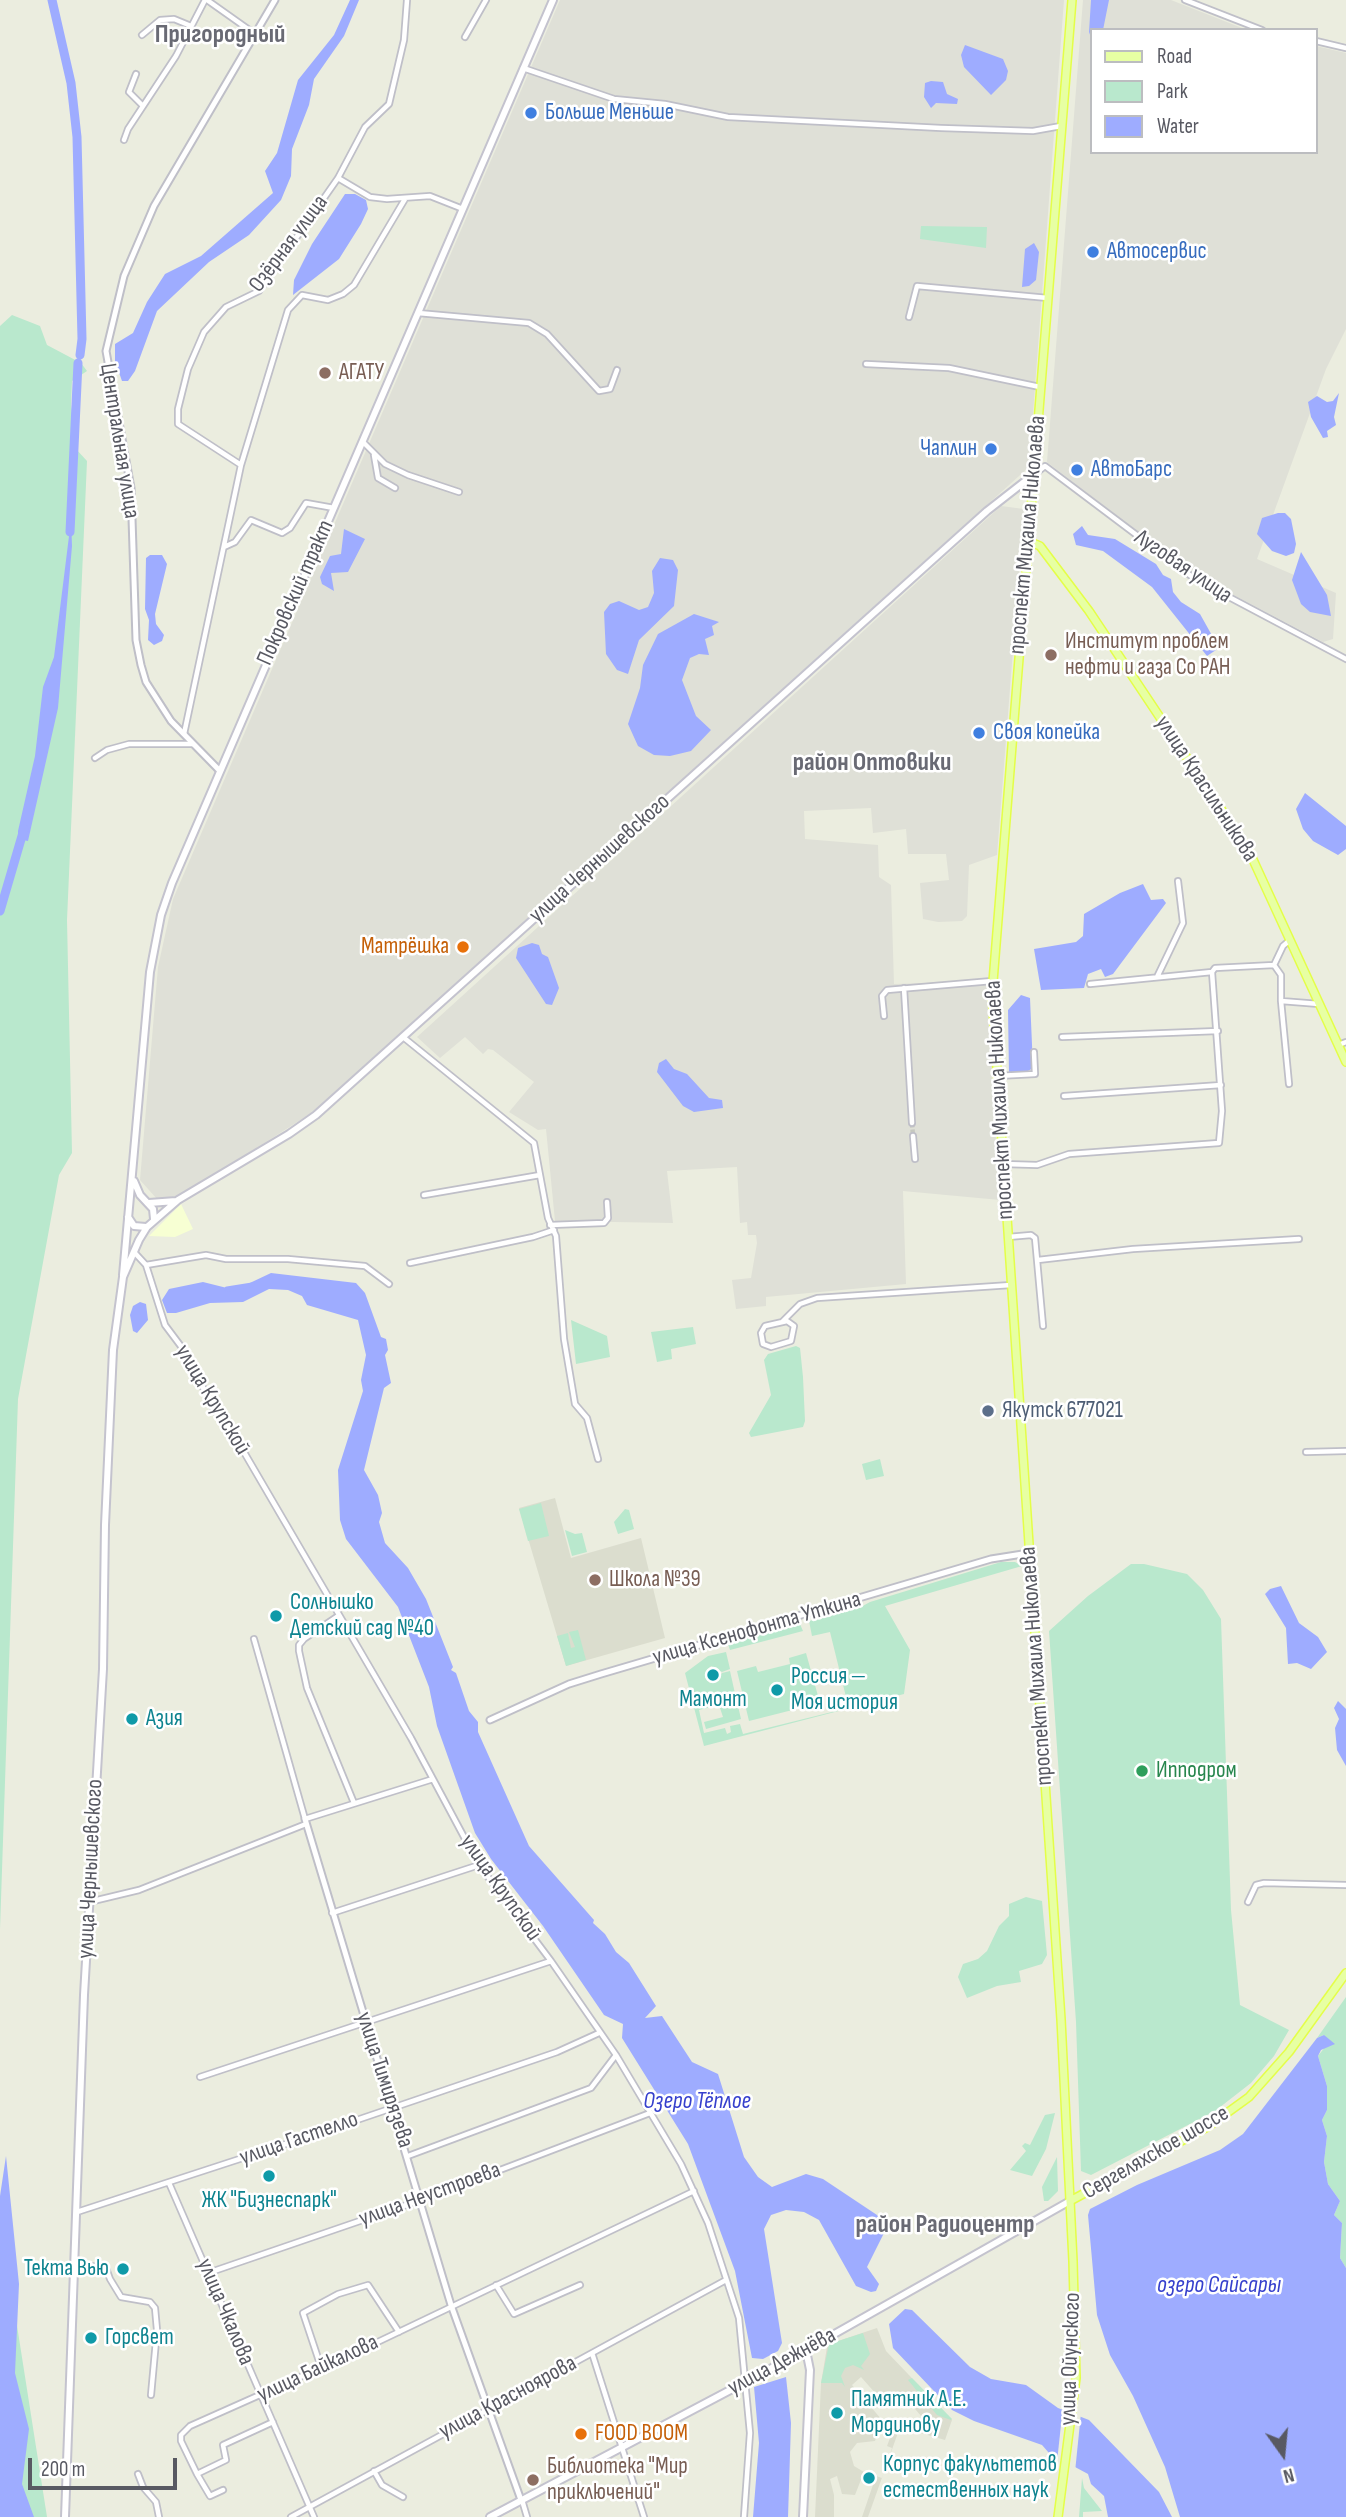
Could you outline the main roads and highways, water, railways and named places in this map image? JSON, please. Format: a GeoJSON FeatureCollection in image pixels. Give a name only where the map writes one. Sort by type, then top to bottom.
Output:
{"type":"FeatureCollection","features":[{"type":"Feature","properties":{"kind":"main road","name":"Покровский тракт"},"geometry":{"type":"LineString","coordinates":[[123,1277],[154,947],[172,883],[553,0]]}},
{"type":"Feature","properties":{"kind":"main road","name":"проспект Михаила Николаева"},"geometry":{"type":"LineString","coordinates":[[1070,2201],[992,981],[1072,0]]}},
{"type":"Feature","properties":{"kind":"main road","name":"улица Чернышевского"},"geometry":{"type":"LineString","coordinates":[[65,2517],[89,1902],[103,1669],[105,1525],[113,1350],[123,1277],[134,1252],[150,1224],[178,1200],[299,1128],[987,511],[1033,475]]}},
{"type":"Feature","properties":{"kind":"main road","name":"улица Красильникова"},"geometry":{"type":"LineString","coordinates":[[1028,541],[1040,546],[1089,611],[1243,841],[1320,1004],[1342,1043],[1346,1062]]}},
{"type":"Feature","properties":{"kind":"main road"},"geometry":{"type":"LineString","coordinates":[[134,1179],[146,1202],[153,1209],[150,1224],[134,1226],[128,1213],[134,1203],[146,1202],[178,1200]]}},
{"type":"Feature","properties":{"kind":"main road","name":"Сергеляхское шоссе"},"geometry":{"type":"LineString","coordinates":[[1070,2201],[1132,2170],[1231,2112],[1276,2068],[1346,1973]]}},
{"type":"Feature","properties":{"kind":"main road","name":"улица Дежнёва"},"geometry":{"type":"LineString","coordinates":[[490,2517],[806,2350],[1070,2201]]}},
{"type":"Feature","properties":{"kind":"main road","name":"улица Ойунского"},"geometry":{"type":"LineString","coordinates":[[1058,2517],[1076,2378],[1070,2201]]}},
{"type":"Feature","properties":{"kind":"main road"},"geometry":{"type":"LineString","coordinates":[[803,2517],[810,2370],[806,2350]]}},
{"type":"Feature","properties":{"kind":"water"},"geometry":{"type":"Polygon","coordinates":[[[350,0],[359,0],[344,36],[314,79],[309,105],[292,149],[291,176],[281,200],[249,235],[209,262],[157,311],[135,371],[128,381],[122,381],[115,361],[115,344],[133,333],[147,302],[165,274],[201,256],[273,193],[265,171],[277,153],[298,80],[334,35],[350,0]]]}},
{"type":"Feature","properties":{"kind":"water"},"geometry":{"type":"Polygon","coordinates":[[[1091,0],[1109,0],[1103,28],[1090,28],[1090,35],[1089,32],[1091,0]]]}},
{"type":"Feature","properties":{"kind":"water"},"geometry":{"type":"Polygon","coordinates":[[[965,45],[1003,59],[1008,71],[1006,80],[991,95],[964,67],[961,55],[965,45]]]}},
{"type":"Feature","properties":{"kind":"water"},"geometry":{"type":"Polygon","coordinates":[[[943,82],[947,94],[958,99],[957,104],[936,103],[931,108],[924,97],[925,83],[943,82]]]}},
{"type":"Feature","properties":{"kind":"water"},"geometry":{"type":"Polygon","coordinates":[[[345,194],[355,194],[366,200],[368,209],[361,224],[339,259],[293,295],[294,280],[312,244],[345,194]]]}},
{"type":"Feature","properties":{"kind":"water"},"geometry":{"type":"Polygon","coordinates":[[[1034,243],[1039,252],[1036,280],[1029,286],[1022,287],[1025,249],[1034,243]]]}},
{"type":"Feature","properties":{"kind":"water"},"geometry":{"type":"Polygon","coordinates":[[[1339,393],[1334,417],[1336,425],[1327,431],[1328,437],[1323,438],[1311,417],[1308,402],[1317,396],[1327,402],[1333,401],[1339,393]]]}},
{"type":"Feature","properties":{"kind":"water"},"geometry":{"type":"Polygon","coordinates":[[[1285,513],[1291,519],[1296,544],[1294,553],[1286,556],[1272,551],[1257,534],[1262,518],[1285,513]]]}},
{"type":"Feature","properties":{"kind":"water"},"geometry":{"type":"Polygon","coordinates":[[[71,520],[72,546],[58,708],[28,841],[18,839],[18,831],[35,756],[43,687],[54,657],[71,520]]]}},
{"type":"Feature","properties":{"kind":"water"},"geometry":{"type":"Polygon","coordinates":[[[1082,526],[1088,535],[1115,539],[1156,564],[1163,575],[1171,579],[1173,592],[1181,602],[1200,614],[1219,648],[1207,656],[1152,587],[1103,551],[1076,545],[1073,534],[1082,526]]]}},
{"type":"Feature","properties":{"kind":"water"},"geometry":{"type":"Polygon","coordinates":[[[344,529],[365,539],[348,572],[331,573],[334,591],[322,584],[320,577],[330,556],[341,554],[344,529]]]}},
{"type":"Feature","properties":{"kind":"water"},"geometry":{"type":"Polygon","coordinates":[[[1301,552],[1327,595],[1331,616],[1310,612],[1301,604],[1292,580],[1301,552]]]}},
{"type":"Feature","properties":{"kind":"water"},"geometry":{"type":"Polygon","coordinates":[[[150,555],[162,555],[167,564],[155,614],[156,624],[164,635],[162,641],[154,645],[148,640],[149,620],[145,609],[146,558],[150,555]]]}},
{"type":"Feature","properties":{"kind":"water"},"geometry":{"type":"Polygon","coordinates":[[[660,558],[673,560],[678,570],[674,606],[639,640],[628,674],[617,670],[606,654],[604,612],[610,604],[619,601],[639,610],[648,607],[654,593],[652,571],[660,558]]]}},
{"type":"Feature","properties":{"kind":"water"},"geometry":{"type":"Polygon","coordinates":[[[694,614],[719,622],[712,626],[714,635],[705,639],[709,655],[699,654],[690,658],[682,680],[696,716],[711,730],[691,751],[670,756],[654,755],[638,746],[628,724],[640,688],[643,665],[658,634],[694,614]]]}},
{"type":"Feature","properties":{"kind":"water"},"geometry":{"type":"Polygon","coordinates":[[[1305,793],[1346,826],[1346,849],[1338,855],[1313,841],[1303,829],[1296,809],[1305,793]]]}},
{"type":"Feature","properties":{"kind":"water"},"geometry":{"type":"Polygon","coordinates":[[[1143,884],[1151,900],[1163,899],[1166,903],[1113,974],[1105,977],[1101,969],[1088,974],[1084,988],[1041,990],[1034,949],[1076,942],[1083,936],[1084,914],[1120,893],[1143,884]]]}},
{"type":"Feature","properties":{"kind":"water"},"geometry":{"type":"Polygon","coordinates":[[[532,943],[539,945],[542,954],[548,957],[559,988],[552,1005],[546,1004],[516,958],[518,948],[532,943]]]}},
{"type":"Feature","properties":{"kind":"water"},"geometry":{"type":"Polygon","coordinates":[[[1021,995],[1030,998],[1033,1068],[1023,1074],[1009,1074],[1008,1010],[1021,995]]]}},
{"type":"Feature","properties":{"kind":"water"},"geometry":{"type":"Polygon","coordinates":[[[666,1059],[674,1069],[687,1074],[709,1098],[722,1100],[723,1108],[694,1112],[683,1106],[657,1072],[659,1063],[666,1059]]]}},
{"type":"Feature","properties":{"kind":"water","name":"Озеро Тёплое"},"geometry":{"type":"Polygon","coordinates":[[[271,1273],[356,1283],[365,1293],[381,1337],[386,1339],[388,1350],[385,1355],[391,1383],[384,1388],[364,1470],[378,1495],[382,1513],[379,1522],[385,1543],[408,1568],[426,1599],[453,1667],[451,1670],[456,1673],[469,1711],[478,1722],[478,1732],[529,1846],[594,1920],[593,1923],[605,1934],[616,1952],[629,1963],[656,2006],[645,2018],[662,2016],[692,2062],[718,2074],[744,2157],[758,2177],[772,2187],[806,2174],[823,2179],[877,2215],[886,2229],[867,2267],[879,2284],[876,2291],[871,2292],[856,2286],[819,2220],[804,2212],[786,2210],[771,2215],[764,2229],[782,2343],[778,2351],[763,2359],[752,2358],[735,2271],[688,2144],[622,2038],[623,2024],[604,2015],[475,1833],[437,1726],[429,1687],[398,1607],[346,1539],[340,1520],[338,1470],[363,1391],[361,1380],[366,1355],[358,1320],[307,1305],[302,1296],[288,1290],[269,1289],[243,1302],[210,1303],[176,1313],[167,1313],[162,1300],[169,1289],[203,1282],[235,1290],[271,1273]]]}},
{"type":"Feature","properties":{"kind":"water"},"geometry":{"type":"Polygon","coordinates":[[[140,1302],[146,1304],[148,1320],[137,1333],[133,1331],[130,1315],[133,1306],[140,1302]]]}},
{"type":"Feature","properties":{"kind":"water"},"geometry":{"type":"Polygon","coordinates":[[[1281,1586],[1299,1623],[1318,1637],[1327,1652],[1311,1669],[1297,1663],[1288,1664],[1286,1628],[1265,1594],[1270,1589],[1281,1586]]]}},
{"type":"Feature","properties":{"kind":"water"},"geometry":{"type":"Polygon","coordinates":[[[1338,1701],[1346,1709],[1346,1766],[1337,1750],[1335,1728],[1339,1719],[1334,1708],[1338,1701]]]}},
{"type":"Feature","properties":{"kind":"water","name":"озеро Сайсары"},"geometry":{"type":"Polygon","coordinates":[[[1324,2035],[1335,2044],[1321,2050],[1318,2056],[1327,2086],[1327,2110],[1322,2120],[1327,2136],[1324,2162],[1328,2184],[1340,2201],[1334,2215],[1342,2223],[1340,2258],[1346,2268],[1346,2517],[1180,2517],[1165,2467],[1133,2396],[1110,2355],[1097,2315],[1088,2215],[1090,2209],[1137,2185],[1220,2150],[1243,2134],[1317,2038],[1324,2035]]]}},
{"type":"Feature","properties":{"kind":"water"},"geometry":{"type":"Polygon","coordinates":[[[6,2156],[19,2284],[15,2373],[29,2429],[22,2484],[34,2517],[0,2517],[0,2196],[6,2156]]]}},
{"type":"Feature","properties":{"kind":"water"},"geometry":{"type":"Polygon","coordinates":[[[905,2309],[912,2310],[970,2367],[991,2379],[1026,2385],[1058,2408],[1089,2420],[1159,2492],[1172,2517],[1108,2517],[1104,2496],[1091,2484],[1088,2474],[1049,2453],[1042,2445],[974,2421],[952,2410],[893,2348],[889,2324],[905,2309]]]}},
{"type":"Feature","properties":{"kind":"water"},"geometry":{"type":"Polygon","coordinates":[[[786,2377],[791,2423],[788,2517],[753,2517],[759,2443],[754,2387],[786,2377]]]}},
{"type":"Feature","properties":{"kind":"waterway"},"geometry":{"type":"LineString","coordinates":[[52,0],[71,83],[77,137],[82,339],[80,355]]}},
{"type":"Feature","properties":{"kind":"waterway"},"geometry":{"type":"LineString","coordinates":[[70,532],[78,363]]}},
{"type":"Feature","properties":{"kind":"waterway"},"geometry":{"type":"LineString","coordinates":[[0,911],[24,829]]}},
{"type":"Feature","properties":{"kind":"waterway"},"geometry":{"type":"LineString","coordinates":[[227,1289],[252,1285]]}},
{"type":"Feature","properties":{"kind":"tunnel"},"geometry":{"type":"LineString","coordinates":[[912,1123],[913,1136]]}},
{"type":"Feature","properties":{"kind":"place","name":"Больше Меньше"},"geometry":{"type":"Point","coordinates":[531,113]}},
{"type":"Feature","properties":{"kind":"place","name":"Автосервис"},"geometry":{"type":"Point","coordinates":[1093,252]}},
{"type":"Feature","properties":{"kind":"place","name":"АГАТУ"},"geometry":{"type":"Point","coordinates":[325,373]}},
{"type":"Feature","properties":{"kind":"place","name":"Чаплин"},"geometry":{"type":"Point","coordinates":[991,449]}},
{"type":"Feature","properties":{"kind":"place","name":"АвтоБарс"},"geometry":{"type":"Point","coordinates":[1077,470]}},
{"type":"Feature","properties":{"kind":"place","name":"Институт проблем нефти и газа Со РАН"},"geometry":{"type":"Point","coordinates":[1051,655]}},
{"type":"Feature","properties":{"kind":"place","name":"Своя копейка"},"geometry":{"type":"Point","coordinates":[979,733]}},
{"type":"Feature","properties":{"kind":"place","name":"Матрёшка"},"geometry":{"type":"Point","coordinates":[463,947]}},
{"type":"Feature","properties":{"kind":"place","name":"Якутск 677021"},"geometry":{"type":"Point","coordinates":[988,1411]}},
{"type":"Feature","properties":{"kind":"place","name":"Школа №39"},"geometry":{"type":"Point","coordinates":[595,1580]}},
{"type":"Feature","properties":{"kind":"place","name":"Солнышко Детский сад №40"},"geometry":{"type":"Point","coordinates":[276,1616]}},
{"type":"Feature","properties":{"kind":"place","name":"Мамонт"},"geometry":{"type":"Point","coordinates":[713,1675]}},
{"type":"Feature","properties":{"kind":"place","name":"Россия — Моя история"},"geometry":{"type":"Point","coordinates":[777,1690]}},
{"type":"Feature","properties":{"kind":"place","name":"Азия"},"geometry":{"type":"Point","coordinates":[132,1719]}},
{"type":"Feature","properties":{"kind":"place","name":"Ипподром"},"geometry":{"type":"Point","coordinates":[1142,1771]}},
{"type":"Feature","properties":{"kind":"place","name":"ЖК \"Бизнеспарк\""},"geometry":{"type":"Point","coordinates":[269,2176]}},
{"type":"Feature","properties":{"kind":"place","name":"Текта Вью"},"geometry":{"type":"Point","coordinates":[123,2269]}},
{"type":"Feature","properties":{"kind":"place","name":"Горсвет"},"geometry":{"type":"Point","coordinates":[91,2338]}},
{"type":"Feature","properties":{"kind":"place","name":"Памятник А.Е. Мординову"},"geometry":{"type":"Point","coordinates":[837,2413]}},
{"type":"Feature","properties":{"kind":"place","name":"FOOD BOOM"},"geometry":{"type":"Point","coordinates":[581,2434]}},
{"type":"Feature","properties":{"kind":"place","name":"Корпус факультетов естественных наук"},"geometry":{"type":"Point","coordinates":[869,2478]}},
{"type":"Feature","properties":{"kind":"place","name":"Библиотека \"Мир приключений\""},"geometry":{"type":"Point","coordinates":[533,2480]}},
{"type":"Feature","properties":{"kind":"district","name":"Пригородный"},"geometry":{"type":"Point","coordinates":[220,35]}},
{"type":"Feature","properties":{"kind":"district","name":"район Оптовики"},"geometry":{"type":"Point","coordinates":[872,763]}},
{"type":"Feature","properties":{"kind":"district","name":"район Радиоцентр"},"geometry":{"type":"Point","coordinates":[945,2225]}}]}
